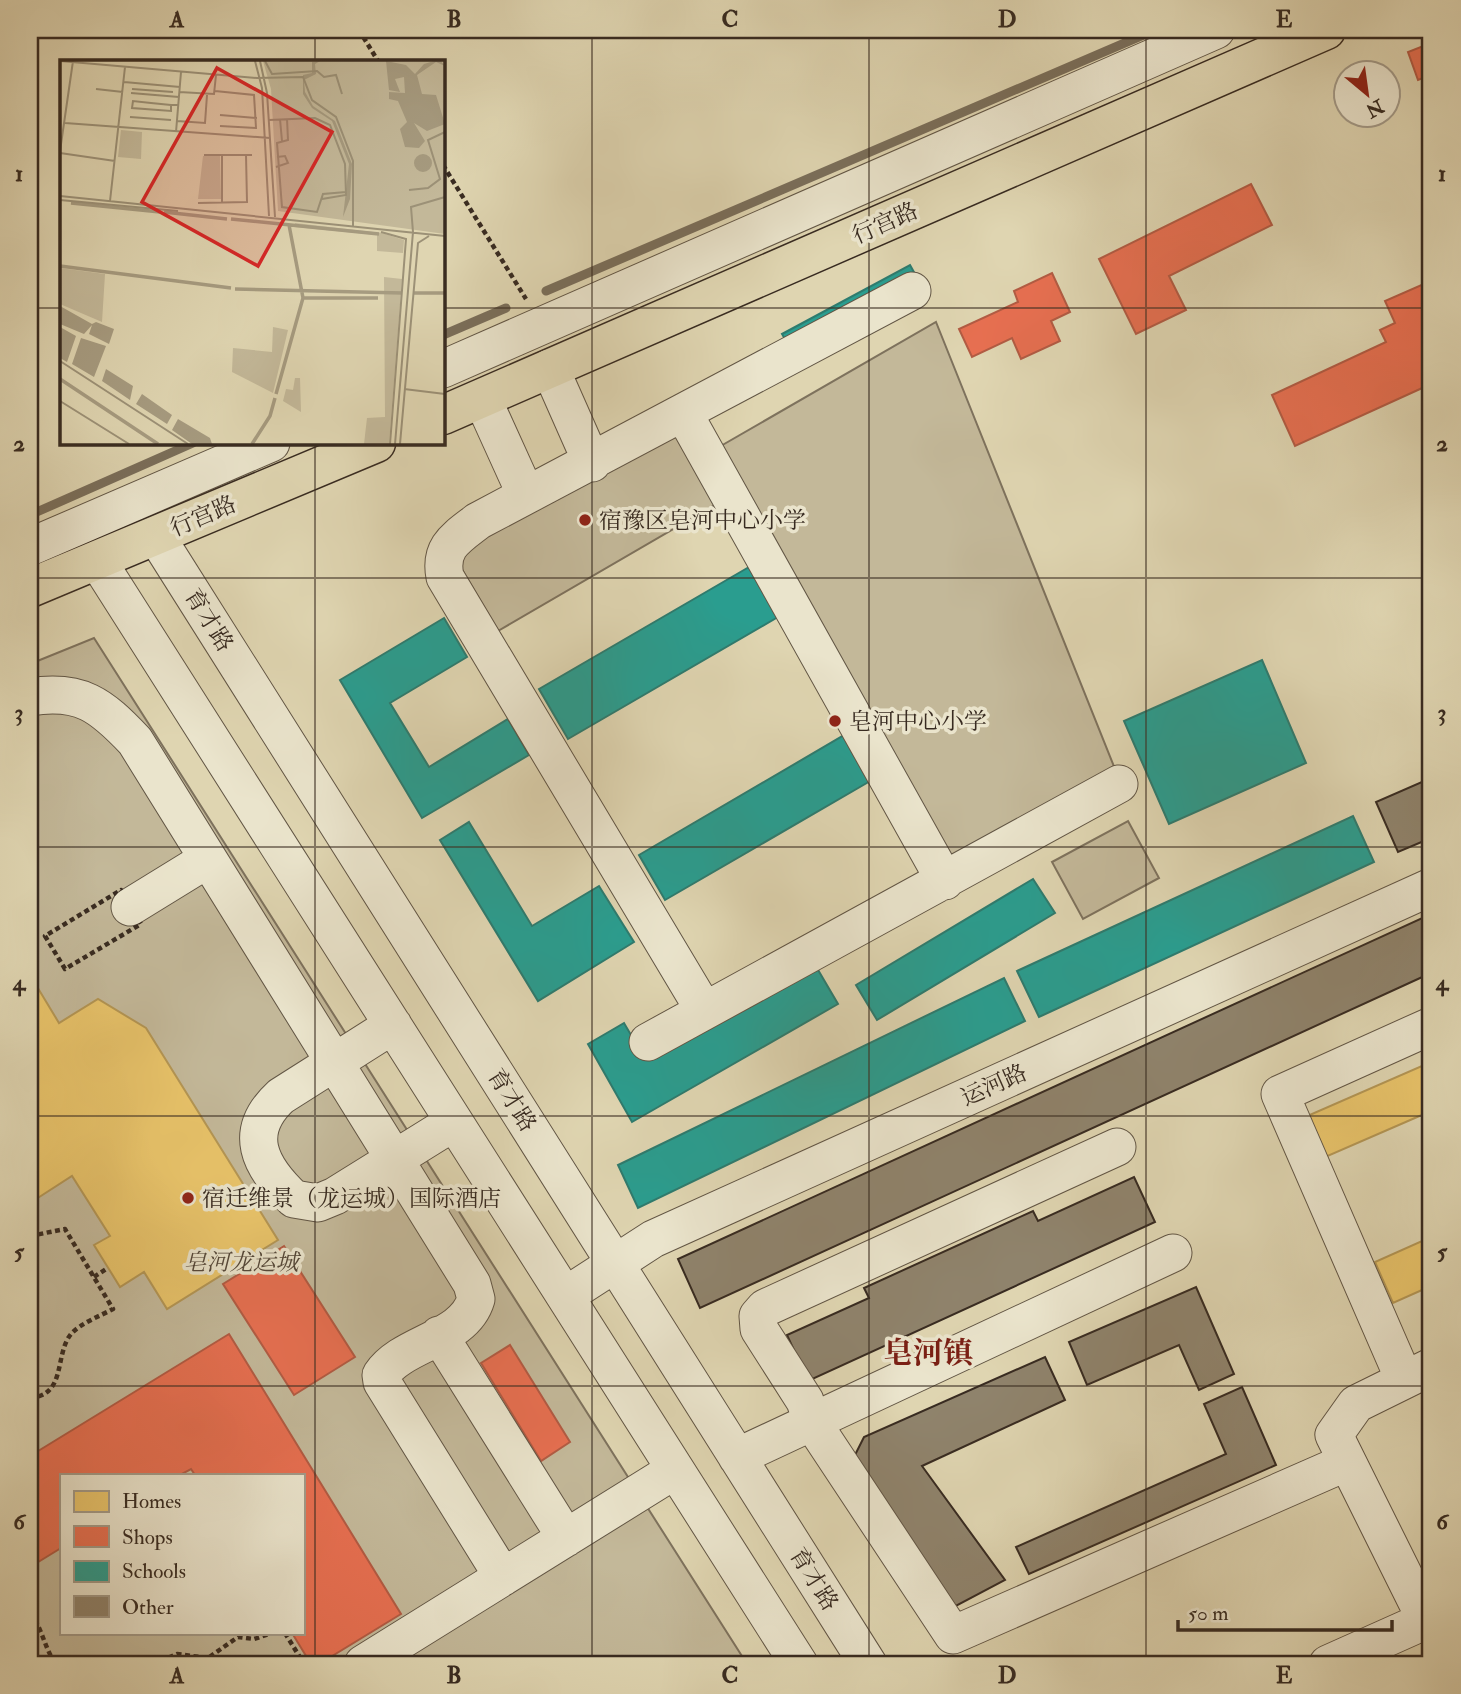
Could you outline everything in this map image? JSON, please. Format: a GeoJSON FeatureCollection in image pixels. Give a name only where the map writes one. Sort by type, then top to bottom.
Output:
{"type":"FeatureCollection","features":[{"type":"Feature","properties":{"kind":"main road","name":"行宫路"},"geometry":{"type":"LineString","coordinates":[[444,415],[1326,30]]}},
{"type":"Feature","properties":{"kind":"main road","name":"行宫路"},"geometry":{"type":"LineString","coordinates":[[30,588],[374,444]]}},
{"type":"Feature","properties":{"kind":"street"},"geometry":{"type":"LineString","coordinates":[[444,369],[1216,30]]}},
{"type":"Feature","properties":{"kind":"street"},"geometry":{"type":"LineString","coordinates":[[704,1010],[445,577],[442,561],[446,550],[460,535],[526,495],[592,463],[912,291]]}},
{"type":"Feature","properties":{"kind":"street"},"geometry":{"type":"LineString","coordinates":[[551,369],[592,463]]}},
{"type":"Feature","properties":{"kind":"street"},"geometry":{"type":"LineString","coordinates":[[482,398],[526,495]]}},
{"type":"Feature","properties":{"kind":"street"},"geometry":{"type":"LineString","coordinates":[[684,414],[945,881]]}},
{"type":"Feature","properties":{"kind":"street"},"geometry":{"type":"LineString","coordinates":[[30,547],[269,444]]}},
{"type":"Feature","properties":{"kind":"street","name":"育才路"},"geometry":{"type":"LineString","coordinates":[[156,536],[868,1664]]}},
{"type":"Feature","properties":{"kind":"street"},"geometry":{"type":"LineString","coordinates":[[97,560],[799,1664]]}},
{"type":"Feature","properties":{"kind":"street"},"geometry":{"type":"LineString","coordinates":[[30,697],[56,693],[85,699],[115,720],[135,741],[475,1291],[476,1299],[470,1312],[387,1367],[381,1375],[382,1382],[503,1577]]}},
{"type":"Feature","properties":{"kind":"street"},"geometry":{"type":"LineString","coordinates":[[648,1042],[1119,784]]}},
{"type":"Feature","properties":{"kind":"street"},"geometry":{"type":"LineString","coordinates":[[130,907],[208,859]]}},
{"type":"Feature","properties":{"kind":"street","name":"运河路"},"geometry":{"type":"LineString","coordinates":[[565,1296],[653,1239],[1431,887]]}},
{"type":"Feature","properties":{"kind":"street"},"geometry":{"type":"LineString","coordinates":[[393,1025],[281,1096],[266,1110],[258,1126],[258,1142],[270,1168],[294,1199],[318,1203],[454,1122]]}},
{"type":"Feature","properties":{"kind":"street"},"geometry":{"type":"LineString","coordinates":[[1328,1664],[1429,1619],[1334,1435],[1356,1404],[1418,1373],[1280,1094],[1431,1026]]}},
{"type":"Feature","properties":{"kind":"street"},"geometry":{"type":"LineString","coordinates":[[1117,1147],[761,1311],[756,1321],[758,1329],[806,1401],[812,1422],[953,1635],[1347,1462]]}},
{"type":"Feature","properties":{"kind":"street"},"geometry":{"type":"LineString","coordinates":[[737,1457],[1173,1253]]}},
{"type":"Feature","properties":{"kind":"street"},"geometry":{"type":"LineString","coordinates":[[439,1335],[566,1538]]}},
{"type":"Feature","properties":{"kind":"street"},"geometry":{"type":"LineString","coordinates":[[363,1664],[675,1470]]}},
{"type":"Feature","properties":{"kind":"path"},"geometry":{"type":"LineString","coordinates":[[359,30],[377,60]]}},
{"type":"Feature","properties":{"kind":"path"},"geometry":{"type":"LineString","coordinates":[[444,167],[543,326]]}},
{"type":"Feature","properties":{"kind":"path"},"geometry":{"type":"LineString","coordinates":[[121,890],[130,907],[141,924],[65,969],[45,936],[121,890]]}},
{"type":"Feature","properties":{"kind":"path"},"geometry":{"type":"LineString","coordinates":[[30,1236],[65,1229],[113,1309],[72,1334],[65,1345],[58,1380],[47,1391],[30,1398]]}},
{"type":"Feature","properties":{"kind":"path"},"geometry":{"type":"LineString","coordinates":[[94,1276],[106,1269]]}},
{"type":"Feature","properties":{"kind":"path"},"geometry":{"type":"LineString","coordinates":[[30,1613],[38,1623],[49,1655],[56,1664]]}},
{"type":"Feature","properties":{"kind":"path"},"geometry":{"type":"LineString","coordinates":[[153,1664],[177,1654],[207,1661],[237,1635],[254,1639],[269,1634]]}},
{"type":"Feature","properties":{"kind":"path"},"geometry":{"type":"LineString","coordinates":[[286,1634],[304,1664]]}},
{"type":"Feature","properties":{"kind":"green space"},"geometry":{"type":"Polygon","coordinates":[[[936,322],[1115,769],[952,862],[719,447],[936,322]]]}},
{"type":"Feature","properties":{"kind":"green space"},"geometry":{"type":"Polygon","coordinates":[[[683,434],[725,499],[498,631],[460,566],[462,550],[672,435],[683,434]]]}},
{"type":"Feature","properties":{"kind":"green space","name":"皂河龙运城"},"geometry":{"type":"Polygon","coordinates":[[[94,638],[747,1664],[30,1664],[30,664],[94,638]]]}},
{"type":"Feature","properties":{"kind":"green space"},"geometry":{"type":"Polygon","coordinates":[[[1128,821],[1159,878],[1083,919],[1052,862],[1128,821]]]}},
{"type":"Feature","properties":{"kind":"building: Homes"},"geometry":{"type":"Polygon","coordinates":[[[30,975],[59,1023],[98,999],[146,1028],[278,1240],[167,1309],[144,1272],[120,1287],[94,1245],[110,1236],[72,1176],[30,1203],[30,975]]]}},
{"type":"Feature","properties":{"kind":"building: Homes"},"geometry":{"type":"Polygon","coordinates":[[[1431,1062],[1431,1111],[1323,1158],[1305,1117],[1431,1062]]]}},
{"type":"Feature","properties":{"kind":"building: Homes"},"geometry":{"type":"Polygon","coordinates":[[[1431,1237],[1431,1286],[1393,1303],[1375,1262],[1431,1237]]]}},
{"type":"Feature","properties":{"kind":"building: Shops"},"geometry":{"type":"Polygon","coordinates":[[[1431,43],[1431,75],[1418,80],[1408,52],[1431,43]]]}},
{"type":"Feature","properties":{"kind":"building: Shops"},"geometry":{"type":"Polygon","coordinates":[[[1251,184],[1272,225],[1169,276],[1186,310],[1136,334],[1099,259],[1251,184]]]}},
{"type":"Feature","properties":{"kind":"building: Shops"},"geometry":{"type":"Polygon","coordinates":[[[1052,273],[1070,312],[1051,321],[1060,341],[1021,359],[1012,338],[972,357],[959,329],[1018,302],[1014,291],[1052,273]]]}},
{"type":"Feature","properties":{"kind":"building: Shops"},"geometry":{"type":"Polygon","coordinates":[[[1426,283],[1431,293],[1431,384],[1295,446],[1272,395],[1386,342],[1380,330],[1395,323],[1385,301],[1426,283]]]}},
{"type":"Feature","properties":{"kind":"building: Shops"},"geometry":{"type":"Polygon","coordinates":[[[284,1246],[355,1357],[294,1395],[223,1284],[284,1246]]]}},
{"type":"Feature","properties":{"kind":"building: Shops"},"geometry":{"type":"Polygon","coordinates":[[[229,1334],[401,1614],[319,1664],[311,1664],[293,1634],[304,1634],[304,1474],[194,1474],[191,1469],[182,1474],[60,1474],[60,1549],[30,1567],[30,1456],[229,1334]]]}},
{"type":"Feature","properties":{"kind":"building: Shops"},"geometry":{"type":"Polygon","coordinates":[[[510,1345],[570,1442],[541,1461],[481,1363],[510,1345]]]}},
{"type":"Feature","properties":{"kind":"building: Schools"},"geometry":{"type":"Polygon","coordinates":[[[910,265],[919,281],[791,350],[782,334],[910,265]]]}},
{"type":"Feature","properties":{"kind":"building: Schools"},"geometry":{"type":"Polygon","coordinates":[[[749,567],[778,617],[568,739],[539,689],[749,567]]]}},
{"type":"Feature","properties":{"kind":"building: Schools"},"geometry":{"type":"Polygon","coordinates":[[[444,618],[467,657],[390,703],[429,767],[508,719],[529,755],[422,818],[340,680],[444,618]]]}},
{"type":"Feature","properties":{"kind":"building: Schools"},"geometry":{"type":"Polygon","coordinates":[[[1262,660],[1306,763],[1169,824],[1124,721],[1262,660]]]}},
{"type":"Feature","properties":{"kind":"building: Schools"},"geometry":{"type":"Polygon","coordinates":[[[846,734],[872,780],[665,900],[639,855],[846,734]]]}},
{"type":"Feature","properties":{"kind":"building: Schools"},"geometry":{"type":"Polygon","coordinates":[[[1353,816],[1374,862],[1039,1017],[1017,971],[1353,816]]]}},
{"type":"Feature","properties":{"kind":"building: Schools"},"geometry":{"type":"Polygon","coordinates":[[[469,822],[532,926],[599,886],[634,942],[538,1001],[440,840],[469,822]]]}},
{"type":"Feature","properties":{"kind":"building: Schools"},"geometry":{"type":"Polygon","coordinates":[[[1033,879],[1055,913],[877,1020],[856,985],[1033,879]]]}},
{"type":"Feature","properties":{"kind":"building: Schools"},"geometry":{"type":"Polygon","coordinates":[[[814,963],[838,1004],[632,1122],[588,1044],[624,1023],[645,1059],[814,963]]]}},
{"type":"Feature","properties":{"kind":"building: Schools"},"geometry":{"type":"Polygon","coordinates":[[[1004,978],[1025,1021],[638,1208],[618,1165],[1004,978]]]}},
{"type":"Feature","properties":{"kind":"building: Other"},"geometry":{"type":"Polygon","coordinates":[[[1431,778],[1431,838],[1398,852],[1376,802],[1431,778]]]}},
{"type":"Feature","properties":{"kind":"building: Other"},"geometry":{"type":"Polygon","coordinates":[[[1431,914],[1431,973],[700,1308],[678,1259],[1431,914]]]}},
{"type":"Feature","properties":{"kind":"building: Other"},"geometry":{"type":"Polygon","coordinates":[[[1134,1177],[1155,1222],[808,1381],[787,1335],[869,1298],[864,1288],[1033,1211],[1038,1221],[1134,1177]]]}},
{"type":"Feature","properties":{"kind":"building: Other"},"geometry":{"type":"Polygon","coordinates":[[[1196,1287],[1234,1374],[1199,1390],[1179,1345],[1087,1385],[1069,1342],[1196,1287]]]}},
{"type":"Feature","properties":{"kind":"building: Other"},"geometry":{"type":"Polygon","coordinates":[[[1045,1357],[1065,1400],[922,1466],[1005,1580],[952,1608],[854,1457],[864,1437],[1045,1357]]]}},
{"type":"Feature","properties":{"kind":"building: Other"},"geometry":{"type":"Polygon","coordinates":[[[1242,1387],[1276,1465],[1029,1574],[1016,1547],[1226,1454],[1204,1404],[1242,1387]]]}},
{"type":"Feature","properties":{"kind":"waterway"},"geometry":{"type":"LineString","coordinates":[[546,291],[1155,30]]}},
{"type":"Feature","properties":{"kind":"waterway"},"geometry":{"type":"LineString","coordinates":[[444,335],[506,308]]}},
{"type":"Feature","properties":{"kind":"waterway"},"geometry":{"type":"LineString","coordinates":[[30,515],[191,444]]}},
{"type":"Feature","properties":{"kind":"place","name":"宿豫区皂河中心小学"},"geometry":{"type":"Point","coordinates":[585,520]}},
{"type":"Feature","properties":{"kind":"place","name":"皂河中心小学"},"geometry":{"type":"Point","coordinates":[835,721]}},
{"type":"Feature","properties":{"kind":"place","name":"宿迁维景（龙运城）国际酒店"},"geometry":{"type":"Point","coordinates":[188,1198]}},
{"type":"Feature","properties":{"kind":"district","name":"皂河镇"},"geometry":{"type":"Point","coordinates":[928,1353]}}]}
